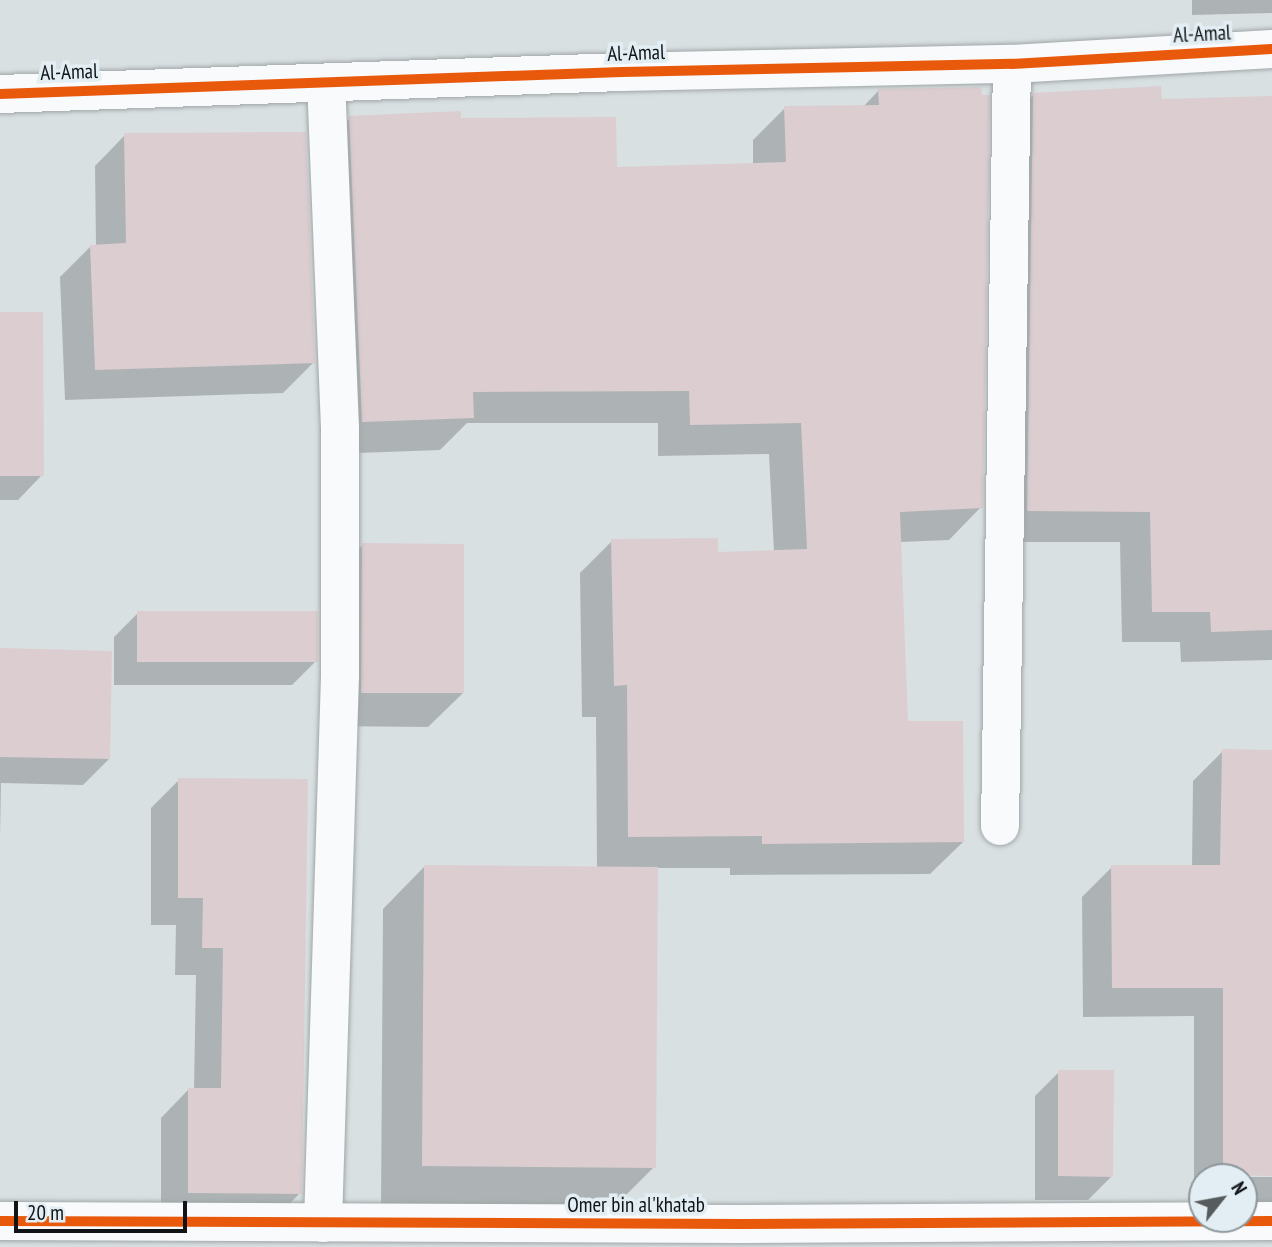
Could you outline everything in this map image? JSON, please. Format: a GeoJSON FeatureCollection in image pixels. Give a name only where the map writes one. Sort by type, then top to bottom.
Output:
{"type":"FeatureCollection","features":[{"type":"Feature","properties":{"kind":"street","name":"Al-Amal"},"geometry":{"type":"LineString","coordinates":[[0,94],[326,85],[622,72],[1012,64],[1272,49]]}},
{"type":"Feature","properties":{"kind":"street"},"geometry":{"type":"LineString","coordinates":[[1000,826],[1012,64]]}},
{"type":"Feature","properties":{"kind":"street"},"geometry":{"type":"LineString","coordinates":[[323,1223],[340,647],[340,428],[326,85]]}},
{"type":"Feature","properties":{"kind":"street","name":"Omer bin al'khatab"},"geometry":{"type":"LineString","coordinates":[[0,1221],[1272,1221]]}},
{"type":"Feature","properties":{"kind":"building"},"geometry":{"type":"Polygon","coordinates":[[[1161,86],[1162,99],[1272,96],[1272,630],[1211,632],[1210,612],[1152,612],[1150,512],[1027,511],[1033,93],[1161,86]]]}},
{"type":"Feature","properties":{"kind":"building"},"geometry":{"type":"Polygon","coordinates":[[[981,87],[982,95],[990,95],[983,508],[900,512],[908,721],[963,721],[964,842],[762,844],[762,836],[628,837],[627,685],[614,686],[611,539],[718,538],[718,552],[807,549],[801,423],[690,425],[689,391],[473,392],[474,418],[362,422],[349,116],[461,111],[461,118],[616,117],[617,167],[786,162],[784,106],[879,105],[878,89],[981,87]]]}},
{"type":"Feature","properties":{"kind":"building"},"geometry":{"type":"Polygon","coordinates":[[[306,132],[315,363],[95,370],[90,245],[126,243],[124,133],[306,132]]]}},
{"type":"Feature","properties":{"kind":"building"},"geometry":{"type":"Polygon","coordinates":[[[0,312],[43,312],[44,476],[0,476],[0,312]]]}},
{"type":"Feature","properties":{"kind":"building"},"geometry":{"type":"Polygon","coordinates":[[[362,543],[464,544],[464,693],[361,693],[362,543]]]}},
{"type":"Feature","properties":{"kind":"building"},"geometry":{"type":"Polygon","coordinates":[[[137,611],[318,611],[318,662],[137,662],[137,611]]]}},
{"type":"Feature","properties":{"kind":"building"},"geometry":{"type":"Polygon","coordinates":[[[0,648],[112,651],[110,759],[0,757],[0,648]]]}},
{"type":"Feature","properties":{"kind":"building"},"geometry":{"type":"Polygon","coordinates":[[[1222,749],[1272,750],[1272,1176],[1258,1176],[1258,1163],[1223,1163],[1223,988],[1112,988],[1111,865],[1220,865],[1222,749]]]}},
{"type":"Feature","properties":{"kind":"building"},"geometry":{"type":"Polygon","coordinates":[[[178,778],[308,779],[302,1194],[188,1193],[188,1088],[221,1088],[223,948],[202,948],[203,898],[178,898],[178,778]]]}},
{"type":"Feature","properties":{"kind":"building"},"geometry":{"type":"Polygon","coordinates":[[[424,865],[658,867],[656,1168],[422,1166],[424,865]]]}},
{"type":"Feature","properties":{"kind":"building"},"geometry":{"type":"Polygon","coordinates":[[[1058,1070],[1114,1070],[1113,1177],[1058,1176],[1058,1070]]]}},
{"type":"Feature","properties":{"kind":"cycle path"},"geometry":{"type":"LineString","coordinates":[[0,94],[622,72],[1012,64],[1272,49]]}},
{"type":"Feature","properties":{"kind":"cycle path"},"geometry":{"type":"LineString","coordinates":[[0,1221],[742,1224],[1272,1221]]}}]}
